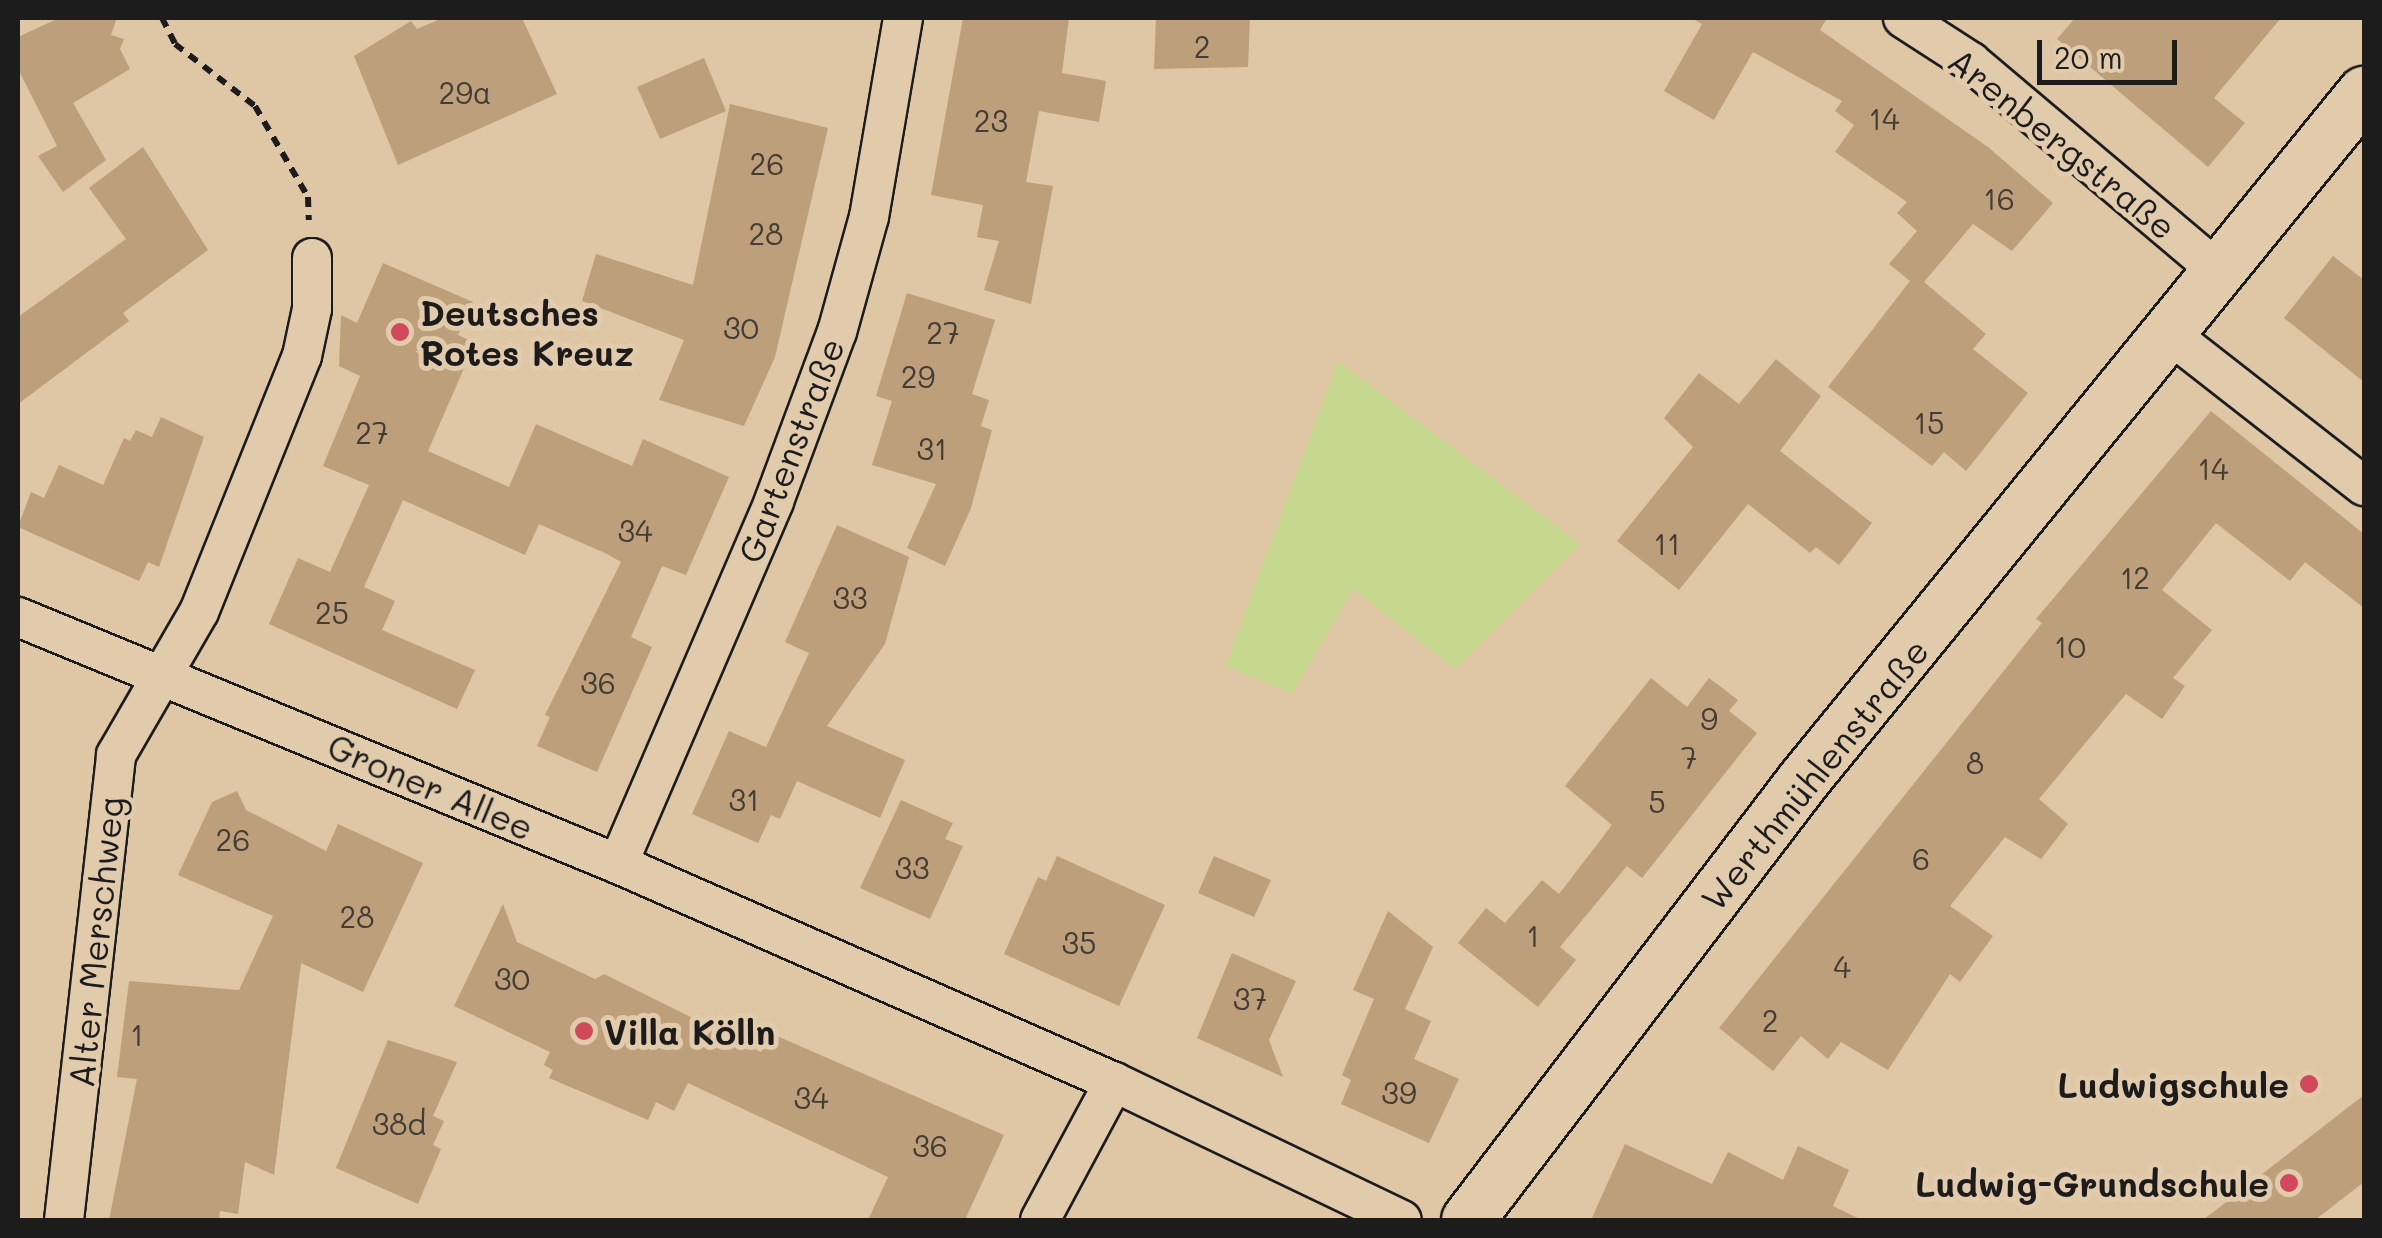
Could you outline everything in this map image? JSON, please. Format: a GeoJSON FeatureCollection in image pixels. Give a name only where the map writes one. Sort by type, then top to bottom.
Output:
{"type":"FeatureCollection","features":[{"type":"Feature","properties":{"kind":"main road","name":"Werthmühlenstraße"},"geometry":{"type":"LineString","coordinates":[[1468,1220],[1803,781],[2172,336],[2364,93]]}},
{"type":"Feature","properties":{"kind":"street","name":"Gartenstraße"},"geometry":{"type":"LineString","coordinates":[[618,864],[774,501],[838,332],[868,217],[904,18]]}},
{"type":"Feature","properties":{"kind":"street","name":"Arenbergstraße"},"geometry":{"type":"LineString","coordinates":[[1905,18],[1971,62],[2220,272]]}},
{"type":"Feature","properties":{"kind":"street"},"geometry":{"type":"LineString","coordinates":[[158,672],[199,612],[302,356],[312,310],[312,258]]}},
{"type":"Feature","properties":{"kind":"street"},"geometry":{"type":"LineString","coordinates":[[2172,336],[2364,486]]}},
{"type":"Feature","properties":{"kind":"street","name":"Groner Allee"},"geometry":{"type":"LineString","coordinates":[[18,618],[158,672],[618,864],[1114,1082],[1402,1220]]}},
{"type":"Feature","properties":{"kind":"street","name":"Alter Merschweg"},"geometry":{"type":"LineString","coordinates":[[64,1220],[116,755],[158,672]]}},
{"type":"Feature","properties":{"kind":"street"},"geometry":{"type":"LineString","coordinates":[[1040,1220],[1114,1082]]}},
{"type":"Feature","properties":{"kind":"path"},"geometry":{"type":"LineString","coordinates":[[162,18],[175,44],[255,106],[308,198],[312,258]]}},
{"type":"Feature","properties":{"kind":"green space"},"geometry":{"type":"Polygon","coordinates":[[[1338,361],[1580,544],[1455,669],[1353,589],[1292,694],[1225,666],[1338,361]]]}},
{"type":"Feature","properties":{"kind":"building"},"geometry":{"type":"Polygon","coordinates":[[[59,18],[117,18],[111,35],[124,39],[120,49],[130,69],[73,103],[106,160],[63,192],[38,156],[57,146],[18,69],[18,37],[59,18]]]}},
{"type":"Feature","properties":{"kind":"building"},"geometry":{"type":"Polygon","coordinates":[[[443,18],[522,18],[557,94],[398,165],[354,56],[411,21],[417,29],[443,18]]]}},
{"type":"Feature","properties":{"kind":"building"},"geometry":{"type":"Polygon","coordinates":[[[963,18],[1069,18],[1062,73],[1106,81],[1099,122],[1039,111],[1026,182],[1053,186],[1031,304],[984,290],[999,241],[977,237],[983,205],[931,195],[963,18]]]}},
{"type":"Feature","properties":{"kind":"building"},"geometry":{"type":"Polygon","coordinates":[[[1156,18],[1250,18],[1248,67],[1154,69],[1156,18]]]}},
{"type":"Feature","properties":{"kind":"building"},"geometry":{"type":"Polygon","coordinates":[[[1691,18],[1827,18],[1820,30],[1988,147],[2053,203],[2012,251],[1973,224],[1924,282],[1986,334],[1973,349],[2028,393],[1966,471],[1944,452],[1932,466],[1828,387],[1910,281],[1889,264],[1917,231],[1897,213],[1907,202],[1835,152],[1854,125],[1835,111],[1842,101],[1753,52],[1714,120],[1664,91],[1702,24],[1691,18]]]}},
{"type":"Feature","properties":{"kind":"building"},"geometry":{"type":"Polygon","coordinates":[[[2075,18],[2281,18],[2214,98],[2245,123],[2208,167],[2057,39],[2075,18]]]}},
{"type":"Feature","properties":{"kind":"building"},"geometry":{"type":"Polygon","coordinates":[[[704,58],[726,111],[660,139],[637,87],[704,58]]]}},
{"type":"Feature","properties":{"kind":"building"},"geometry":{"type":"Polygon","coordinates":[[[730,104],[828,128],[775,357],[744,426],[659,400],[684,340],[582,301],[596,254],[693,285],[730,104]]]}},
{"type":"Feature","properties":{"kind":"building"},"geometry":{"type":"Polygon","coordinates":[[[143,147],[208,250],[123,313],[129,321],[18,404],[18,317],[126,239],[89,188],[143,147]]]}},
{"type":"Feature","properties":{"kind":"building"},"geometry":{"type":"Polygon","coordinates":[[[2333,256],[2364,280],[2364,382],[2284,318],[2333,256]]]}},
{"type":"Feature","properties":{"kind":"building"},"geometry":{"type":"Polygon","coordinates":[[[383,263],[473,302],[458,335],[475,343],[428,451],[509,487],[536,424],[632,466],[643,439],[729,477],[686,575],[662,566],[631,637],[652,647],[597,772],[537,746],[550,717],[545,715],[621,562],[607,554],[539,524],[525,555],[403,500],[364,587],[395,601],[382,630],[475,670],[457,709],[269,624],[298,558],[330,572],[369,485],[323,466],[360,376],[339,366],[341,315],[357,323],[383,263]]]}},
{"type":"Feature","properties":{"kind":"building"},"geometry":{"type":"Polygon","coordinates":[[[907,293],[995,320],[972,394],[989,400],[981,426],[992,430],[971,508],[945,566],[907,548],[936,484],[872,465],[892,401],[876,396],[907,293]]]}},
{"type":"Feature","properties":{"kind":"building"},"geometry":{"type":"Polygon","coordinates":[[[1776,359],[1821,396],[1780,451],[1872,523],[1839,565],[1816,547],[1810,553],[1748,504],[1679,590],[1617,541],[1693,447],[1664,418],[1699,373],[1739,404],[1776,359]]]}},
{"type":"Feature","properties":{"kind":"building"},"geometry":{"type":"Polygon","coordinates":[[[2211,411],[2364,534],[2364,608],[2305,562],[2290,581],[2216,523],[2162,590],[2212,630],[2173,678],[2185,686],[2162,719],[2126,694],[2039,799],[2068,824],[2041,859],[2005,837],[1950,906],[1993,936],[1960,982],[1950,974],[1888,1070],[1841,1042],[1828,1059],[1801,1036],[1773,1071],[1719,1028],[2042,623],[2036,619],[2211,411]]]}},
{"type":"Feature","properties":{"kind":"building"},"geometry":{"type":"Polygon","coordinates":[[[161,417],[204,437],[159,567],[148,562],[139,581],[18,527],[31,492],[44,498],[59,465],[103,485],[124,438],[130,441],[136,430],[152,437],[161,417]]]}},
{"type":"Feature","properties":{"kind":"building"},"geometry":{"type":"Polygon","coordinates":[[[837,525],[909,557],[885,644],[827,726],[905,760],[880,818],[797,781],[780,819],[771,815],[758,843],[692,814],[729,731],[766,747],[809,653],[785,642],[837,525]]]}},
{"type":"Feature","properties":{"kind":"building"},"geometry":{"type":"Polygon","coordinates":[[[1651,678],[1687,707],[1709,678],[1738,700],[1729,711],[1757,733],[1642,878],[1627,866],[1560,947],[1576,960],[1538,1007],[1458,943],[1486,908],[1505,923],[1542,880],[1559,894],[1612,825],[1565,786],[1651,678]]]}},
{"type":"Feature","properties":{"kind":"building"},"geometry":{"type":"Polygon","coordinates":[[[237,791],[246,810],[326,851],[338,824],[423,863],[363,992],[301,963],[274,1175],[245,1162],[238,1214],[220,1211],[219,1220],[109,1220],[137,1079],[117,1077],[129,981],[239,990],[273,916],[178,875],[212,802],[237,791]]]}},
{"type":"Feature","properties":{"kind":"building"},"geometry":{"type":"Polygon","coordinates":[[[901,800],[953,823],[945,839],[963,846],[930,919],[860,888],[901,800]]]}},
{"type":"Feature","properties":{"kind":"building"},"geometry":{"type":"Polygon","coordinates":[[[1057,856],[1165,905],[1119,1006],[1004,954],[1038,877],[1046,881],[1057,856]]]}},
{"type":"Feature","properties":{"kind":"building"},"geometry":{"type":"Polygon","coordinates":[[[1214,856],[1271,880],[1254,917],[1198,893],[1214,856]]]}},
{"type":"Feature","properties":{"kind":"building"},"geometry":{"type":"Polygon","coordinates":[[[503,904],[517,942],[595,979],[604,974],[761,1052],[770,1033],[1004,1135],[965,1220],[868,1220],[888,1177],[688,1083],[674,1111],[656,1102],[648,1120],[549,1078],[553,1070],[544,1065],[550,1052],[454,1006],[503,904]]]}},
{"type":"Feature","properties":{"kind":"building"},"geometry":{"type":"Polygon","coordinates":[[[1388,911],[1433,947],[1405,1009],[1431,1021],[1414,1059],[1459,1079],[1429,1143],[1341,1104],[1351,1080],[1342,1075],[1374,999],[1353,990],[1388,911]]]}},
{"type":"Feature","properties":{"kind":"building"},"geometry":{"type":"Polygon","coordinates":[[[1232,953],[1296,981],[1269,1040],[1283,1077],[1197,1038],[1232,953]]]}},
{"type":"Feature","properties":{"kind":"building"},"geometry":{"type":"Polygon","coordinates":[[[388,1040],[457,1062],[433,1116],[444,1121],[433,1145],[441,1149],[418,1204],[336,1168],[388,1040]]]}},
{"type":"Feature","properties":{"kind":"building","name":"Ludwig-Grundschule"},"geometry":{"type":"Polygon","coordinates":[[[2364,1095],[2364,1182],[2315,1220],[2203,1220],[2364,1095]]]}},
{"type":"Feature","properties":{"kind":"building"},"geometry":{"type":"Polygon","coordinates":[[[1625,1144],[1712,1184],[1728,1152],[1783,1180],[1798,1146],[1849,1170],[1833,1206],[1862,1220],[1591,1220],[1625,1144]]]}},
{"type":"Feature","properties":{"kind":"place","name":"Deutsches Rotes Kreuz"},"geometry":{"type":"Point","coordinates":[400,332]}},
{"type":"Feature","properties":{"kind":"place","name":"Villa Kölln"},"geometry":{"type":"Point","coordinates":[584,1031]}},
{"type":"Feature","properties":{"kind":"place","name":"Ludwigschule"},"geometry":{"type":"Point","coordinates":[2309,1084]}},
{"type":"Feature","properties":{"kind":"place","name":"Ludwig-Grundschule"},"geometry":{"type":"Point","coordinates":[2289,1183]}}]}
